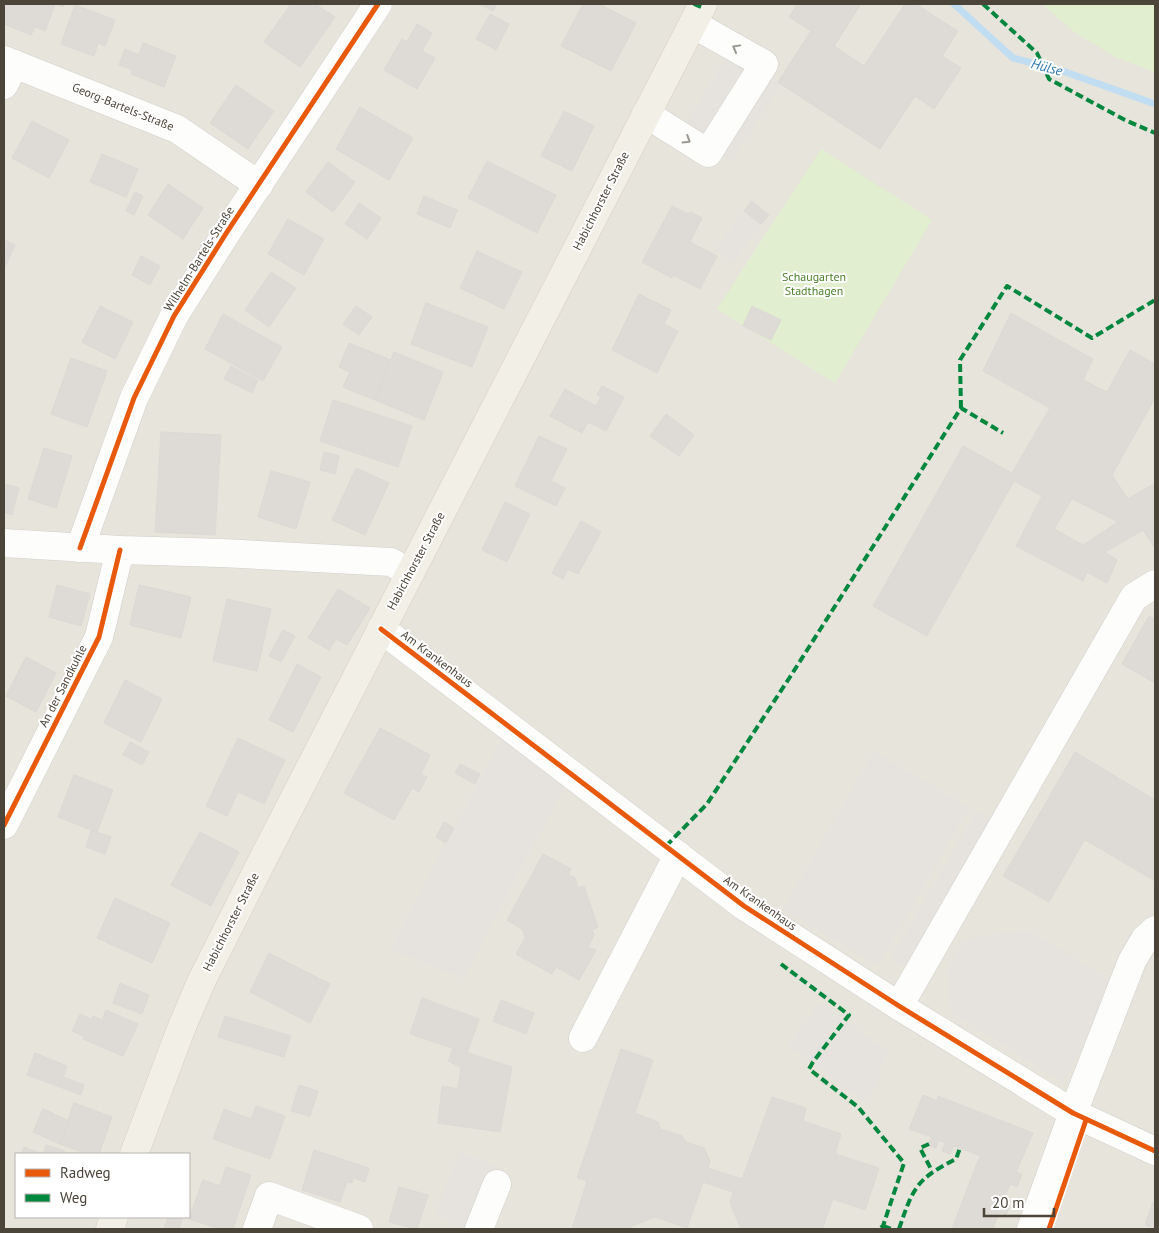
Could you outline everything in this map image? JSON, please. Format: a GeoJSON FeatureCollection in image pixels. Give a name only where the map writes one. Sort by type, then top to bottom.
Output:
{"type":"FeatureCollection","features":[{"type":"Feature","properties":{"kind":"main road","name":"Habichhorster Straße"},"geometry":{"type":"LineString","coordinates":[[134,1153],[181,1029],[201,982],[698,10]]}},
{"type":"Feature","properties":{"kind":"street","name":"Wilhelm-Bartels-Straße"},"geometry":{"type":"LineString","coordinates":[[80,548],[134,398],[174,316],[227,232],[378,4]]}},
{"type":"Feature","properties":{"kind":"street"},"geometry":{"type":"LineString","coordinates":[[646,114],[708,153],[764,64],[698,10]]}},
{"type":"Feature","properties":{"kind":"street","name":"Georg-Bartels-Straße"},"geometry":{"type":"LineString","coordinates":[[7,70],[177,129],[259,185]]}},
{"type":"Feature","properties":{"kind":"street"},"geometry":{"type":"LineString","coordinates":[[4,544],[391,562],[410,573]]}},
{"type":"Feature","properties":{"kind":"street","name":"An der Sandkuhle"},"geometry":{"type":"LineString","coordinates":[[4,825],[99,638],[120,550]]}},
{"type":"Feature","properties":{"kind":"street"},"geometry":{"type":"LineString","coordinates":[[899,1006],[1134,597],[1155,584]]}},
{"type":"Feature","properties":{"kind":"street","name":"Am Krankenhaus"},"geometry":{"type":"LineString","coordinates":[[381,629],[614,813],[678,855],[744,906],[899,1006],[1073,1113],[1155,1151]]}},
{"type":"Feature","properties":{"kind":"street"},"geometry":{"type":"LineString","coordinates":[[583,1038],[678,855]]}},
{"type":"Feature","properties":{"kind":"street"},"geometry":{"type":"LineString","coordinates":[[1031,1229],[1073,1113],[1132,961],[1145,939],[1155,930]]}},
{"type":"Feature","properties":{"kind":"street"},"geometry":{"type":"LineString","coordinates":[[479,1229],[497,1184]]}},
{"type":"Feature","properties":{"kind":"street"},"geometry":{"type":"LineString","coordinates":[[257,1229],[269,1196],[359,1229]]}},
{"type":"Feature","properties":{"kind":"shaded area"},"geometry":{"type":"Polygon","coordinates":[[[4,4],[1155,4],[1155,1229],[4,1229],[4,4]]]}},
{"type":"Feature","properties":{"kind":"shaded area"},"geometry":{"type":"Polygon","coordinates":[[[731,50],[782,84],[731,161],[683,128],[731,50]]]}},
{"type":"Feature","properties":{"kind":"shaded area"},"geometry":{"type":"Polygon","coordinates":[[[744,211],[761,224],[733,263],[716,250],[744,211]]]}},
{"type":"Feature","properties":{"kind":"shaded area"},"geometry":{"type":"Polygon","coordinates":[[[504,734],[567,782],[463,978],[390,949],[504,734]]]}},
{"type":"Feature","properties":{"kind":"shaded area"},"geometry":{"type":"Polygon","coordinates":[[[874,752],[969,807],[878,965],[783,910],[874,752]]]}},
{"type":"Feature","properties":{"kind":"shaded area"},"geometry":{"type":"Polygon","coordinates":[[[977,810],[995,821],[908,970],[891,959],[977,810]]]}},
{"type":"Feature","properties":{"kind":"shaded area"},"geometry":{"type":"Polygon","coordinates":[[[1028,930],[1115,983],[1063,1082],[951,1012],[947,969],[964,939],[1028,930]]]}},
{"type":"Feature","properties":{"kind":"shaded area"},"geometry":{"type":"Polygon","coordinates":[[[820,1002],[889,1053],[879,1067],[880,1080],[864,1101],[789,1045],[820,1002]]]}},
{"type":"Feature","properties":{"kind":"shaded area"},"geometry":{"type":"Polygon","coordinates":[[[460,1152],[497,1167],[472,1229],[450,1229],[453,1221],[435,1214],[460,1152]]]}},
{"type":"Feature","properties":{"kind":"green space"},"geometry":{"type":"Polygon","coordinates":[[[1042,4],[1155,4],[1155,72],[1115,57],[1073,31],[1042,4]]]}},
{"type":"Feature","properties":{"kind":"green space","name":"Schaugarten Stadthagen"},"geometry":{"type":"Polygon","coordinates":[[[821,149],[932,220],[835,383],[717,309],[821,149]]]}},
{"type":"Feature","properties":{"kind":"building"},"geometry":{"type":"Polygon","coordinates":[[[7,4],[55,4],[45,31],[35,27],[31,35],[4,24],[4,13],[7,4]]]}},
{"type":"Feature","properties":{"kind":"building"},"geometry":{"type":"Polygon","coordinates":[[[291,4],[315,4],[335,17],[300,67],[264,42],[291,4]]]}},
{"type":"Feature","properties":{"kind":"building"},"geometry":{"type":"Polygon","coordinates":[[[479,4],[497,4],[493,11],[479,4]]]}},
{"type":"Feature","properties":{"kind":"building"},"geometry":{"type":"Polygon","coordinates":[[[583,4],[599,4],[636,23],[611,71],[561,46],[583,4]]]}},
{"type":"Feature","properties":{"kind":"building"},"geometry":{"type":"Polygon","coordinates":[[[797,4],[861,4],[834,46],[864,66],[905,4],[915,4],[958,31],[942,56],[961,68],[934,109],[915,96],[880,149],[778,82],[811,31],[789,17],[797,4]]]}},
{"type":"Feature","properties":{"kind":"building"},"geometry":{"type":"Polygon","coordinates":[[[75,5],[115,20],[105,46],[98,43],[94,56],[61,44],[75,5]]]}},
{"type":"Feature","properties":{"kind":"building"},"geometry":{"type":"Polygon","coordinates":[[[490,14],[509,24],[496,50],[476,39],[490,14]]]}},
{"type":"Feature","properties":{"kind":"building"},"geometry":{"type":"Polygon","coordinates":[[[417,24],[432,33],[422,51],[435,58],[417,89],[384,70],[402,39],[407,42],[417,24]]]}},
{"type":"Feature","properties":{"kind":"building"},"geometry":{"type":"Polygon","coordinates":[[[143,43],[176,56],[164,87],[131,74],[133,70],[119,65],[125,49],[139,55],[143,43]]]}},
{"type":"Feature","properties":{"kind":"building"},"geometry":{"type":"Polygon","coordinates":[[[236,85],[274,111],[248,149],[210,123],[236,85]]]}},
{"type":"Feature","properties":{"kind":"building"},"geometry":{"type":"Polygon","coordinates":[[[360,107],[413,138],[389,180],[336,149],[360,107]]]}},
{"type":"Feature","properties":{"kind":"building"},"geometry":{"type":"Polygon","coordinates":[[[564,111],[594,126],[572,171],[541,156],[564,111]]]}},
{"type":"Feature","properties":{"kind":"building"},"geometry":{"type":"Polygon","coordinates":[[[32,121],[69,140],[49,178],[12,158],[32,121]]]}},
{"type":"Feature","properties":{"kind":"building"},"geometry":{"type":"Polygon","coordinates":[[[102,154],[138,169],[126,197],[90,182],[102,154]]]}},
{"type":"Feature","properties":{"kind":"building"},"geometry":{"type":"Polygon","coordinates":[[[487,161],[556,195],[537,233],[468,198],[487,161]]]}},
{"type":"Feature","properties":{"kind":"building"},"geometry":{"type":"Polygon","coordinates":[[[328,162],[355,182],[333,212],[306,192],[328,162]]]}},
{"type":"Feature","properties":{"kind":"building"},"geometry":{"type":"Polygon","coordinates":[[[168,184],[203,208],[183,239],[148,215],[168,184]]]}},
{"type":"Feature","properties":{"kind":"building"},"geometry":{"type":"Polygon","coordinates":[[[135,192],[143,196],[134,215],[126,211],[135,192]]]}},
{"type":"Feature","properties":{"kind":"building"},"geometry":{"type":"Polygon","coordinates":[[[424,196],[457,210],[450,228],[417,214],[424,196]]]}},
{"type":"Feature","properties":{"kind":"building"},"geometry":{"type":"Polygon","coordinates":[[[752,201],[769,215],[761,224],[744,211],[752,201]]]}},
{"type":"Feature","properties":{"kind":"building"},"geometry":{"type":"Polygon","coordinates":[[[359,203],[381,218],[367,239],[345,224],[359,203]]]}},
{"type":"Feature","properties":{"kind":"building"},"geometry":{"type":"Polygon","coordinates":[[[672,206],[702,218],[690,242],[717,256],[700,289],[673,275],[672,278],[642,262],[672,206]]]}},
{"type":"Feature","properties":{"kind":"building"},"geometry":{"type":"Polygon","coordinates":[[[288,219],[324,239],[304,275],[268,254],[288,219]]]}},
{"type":"Feature","properties":{"kind":"building"},"geometry":{"type":"Polygon","coordinates":[[[4,240],[15,245],[4,269],[4,240]]]}},
{"type":"Feature","properties":{"kind":"building"},"geometry":{"type":"Polygon","coordinates":[[[477,251],[522,272],[504,309],[460,288],[477,251]]]}},
{"type":"Feature","properties":{"kind":"building"},"geometry":{"type":"Polygon","coordinates":[[[141,256],[160,266],[150,285],[132,275],[141,256]]]}},
{"type":"Feature","properties":{"kind":"building"},"geometry":{"type":"Polygon","coordinates":[[[271,272],[296,288],[269,327],[245,310],[271,272]]]}},
{"type":"Feature","properties":{"kind":"building"},"geometry":{"type":"Polygon","coordinates":[[[639,294],[671,310],[664,324],[678,331],[657,373],[612,350],[639,294]]]}},
{"type":"Feature","properties":{"kind":"building"},"geometry":{"type":"Polygon","coordinates":[[[426,303],[488,327],[472,367],[411,344],[426,303]]]}},
{"type":"Feature","properties":{"kind":"building"},"geometry":{"type":"Polygon","coordinates":[[[100,306],[133,322],[115,359],[82,342],[100,306]]]}},
{"type":"Feature","properties":{"kind":"building"},"geometry":{"type":"Polygon","coordinates":[[[356,306],[372,317],[359,335],[343,324],[356,306]]]}},
{"type":"Feature","properties":{"kind":"building"},"geometry":{"type":"Polygon","coordinates":[[[752,306],[781,320],[771,340],[743,326],[752,306]]]}},
{"type":"Feature","properties":{"kind":"building"},"geometry":{"type":"Polygon","coordinates":[[[1011,313],[1093,359],[1083,380],[1107,392],[1130,350],[1155,364],[1155,398],[1112,475],[1128,499],[1155,483],[1155,545],[1154,547],[1143,530],[1105,552],[1117,560],[1107,583],[1087,572],[1083,581],[1016,546],[1042,496],[1014,481],[927,636],[873,606],[963,446],[1012,473],[1050,408],[983,371],[1011,313]],[[1072,499],[1054,529],[1083,545],[1118,522],[1072,499]]]}},
{"type":"Feature","properties":{"kind":"building"},"geometry":{"type":"Polygon","coordinates":[[[223,314],[282,347],[263,381],[205,349],[223,314]]]}},
{"type":"Feature","properties":{"kind":"building"},"geometry":{"type":"Polygon","coordinates":[[[349,343],[391,360],[375,400],[343,387],[350,372],[339,367],[349,343]]]}},
{"type":"Feature","properties":{"kind":"building"},"geometry":{"type":"Polygon","coordinates":[[[394,352],[443,372],[424,420],[375,400],[394,352]]]}},
{"type":"Feature","properties":{"kind":"building"},"geometry":{"type":"Polygon","coordinates":[[[71,358],[107,371],[87,427],[51,414],[71,358]]]}},
{"type":"Feature","properties":{"kind":"building"},"geometry":{"type":"Polygon","coordinates":[[[231,366],[258,380],[252,393],[224,379],[231,366]]]}},
{"type":"Feature","properties":{"kind":"building"},"geometry":{"type":"Polygon","coordinates":[[[602,386],[624,397],[606,431],[588,422],[582,433],[550,416],[565,389],[596,406],[601,397],[597,395],[602,386]]]}},
{"type":"Feature","properties":{"kind":"building"},"geometry":{"type":"Polygon","coordinates":[[[333,400],[412,426],[398,467],[320,441],[333,400]]]}},
{"type":"Feature","properties":{"kind":"building"},"geometry":{"type":"Polygon","coordinates":[[[666,414],[694,435],[679,456],[650,436],[666,414]]]}},
{"type":"Feature","properties":{"kind":"building"},"geometry":{"type":"Polygon","coordinates":[[[161,432],[221,435],[215,535],[155,532],[161,432]]]}},
{"type":"Feature","properties":{"kind":"building"},"geometry":{"type":"Polygon","coordinates":[[[539,436],[567,449],[551,481],[565,488],[556,506],[515,486],[539,436]]]}},
{"type":"Feature","properties":{"kind":"building"},"geometry":{"type":"Polygon","coordinates":[[[44,448],[72,456],[56,508],[28,499],[44,448]]]}},
{"type":"Feature","properties":{"kind":"building"},"geometry":{"type":"Polygon","coordinates":[[[324,452],[339,456],[335,474],[320,470],[324,452]]]}},
{"type":"Feature","properties":{"kind":"building"},"geometry":{"type":"Polygon","coordinates":[[[356,468],[389,483],[365,535],[332,520],[356,468]]]}},
{"type":"Feature","properties":{"kind":"building"},"geometry":{"type":"Polygon","coordinates":[[[271,471],[310,482],[296,529],[258,517],[271,471]]]}},
{"type":"Feature","properties":{"kind":"building"},"geometry":{"type":"Polygon","coordinates":[[[4,484],[19,488],[12,515],[4,512],[4,484]]]}},
{"type":"Feature","properties":{"kind":"building"},"geometry":{"type":"Polygon","coordinates":[[[505,502],[530,514],[507,562],[482,550],[505,502]]]}},
{"type":"Feature","properties":{"kind":"building"},"geometry":{"type":"Polygon","coordinates":[[[581,521],[601,532],[578,574],[568,569],[563,579],[552,573],[581,521]]]}},
{"type":"Feature","properties":{"kind":"building"},"geometry":{"type":"Polygon","coordinates":[[[57,585],[90,594],[81,626],[49,617],[57,585]]]}},
{"type":"Feature","properties":{"kind":"building"},"geometry":{"type":"Polygon","coordinates":[[[139,585],[191,597],[181,638],[130,625],[139,585]]]}},
{"type":"Feature","properties":{"kind":"building"},"geometry":{"type":"Polygon","coordinates":[[[338,589],[370,608],[347,645],[336,639],[329,650],[308,638],[338,589]]]}},
{"type":"Feature","properties":{"kind":"building"},"geometry":{"type":"Polygon","coordinates":[[[227,599],[271,609],[257,671],[213,661],[227,599]]]}},
{"type":"Feature","properties":{"kind":"building"},"geometry":{"type":"Polygon","coordinates":[[[1149,616],[1155,620],[1155,683],[1122,664],[1149,616]]]}},
{"type":"Feature","properties":{"kind":"building"},"geometry":{"type":"Polygon","coordinates":[[[283,630],[295,636],[281,662],[269,656],[283,630]]]}},
{"type":"Feature","properties":{"kind":"building"},"geometry":{"type":"Polygon","coordinates":[[[26,657],[56,673],[36,712],[6,696],[26,657]]]}},
{"type":"Feature","properties":{"kind":"building"},"geometry":{"type":"Polygon","coordinates":[[[297,664],[321,677],[293,732],[269,720],[297,664]]]}},
{"type":"Feature","properties":{"kind":"building"},"geometry":{"type":"Polygon","coordinates":[[[125,680],[162,699],[141,742],[104,723],[125,680]]]}},
{"type":"Feature","properties":{"kind":"building"},"geometry":{"type":"Polygon","coordinates":[[[380,728],[430,755],[421,774],[427,777],[419,792],[412,788],[394,820],[344,793],[380,728]]]}},
{"type":"Feature","properties":{"kind":"building"},"geometry":{"type":"Polygon","coordinates":[[[238,738],[285,760],[264,804],[238,792],[227,816],[206,806],[238,738]]]}},
{"type":"Feature","properties":{"kind":"building"},"geometry":{"type":"Polygon","coordinates":[[[130,742],[149,752],[142,765],[123,755],[130,742]]]}},
{"type":"Feature","properties":{"kind":"building"},"geometry":{"type":"Polygon","coordinates":[[[1075,752],[1155,800],[1155,881],[1040,813],[1075,752]]]}},
{"type":"Feature","properties":{"kind":"building"},"geometry":{"type":"Polygon","coordinates":[[[460,764],[480,774],[475,784],[455,773],[460,764]]]}},
{"type":"Feature","properties":{"kind":"building"},"geometry":{"type":"Polygon","coordinates":[[[74,775],[113,790],[97,832],[58,817],[74,775]]]}},
{"type":"Feature","properties":{"kind":"building"},"geometry":{"type":"Polygon","coordinates":[[[1040,813],[1085,839],[1049,902],[1003,876],[1040,813]]]}},
{"type":"Feature","properties":{"kind":"building"},"geometry":{"type":"Polygon","coordinates":[[[444,822],[454,828],[446,843],[436,837],[444,822]]]}},
{"type":"Feature","properties":{"kind":"building"},"geometry":{"type":"Polygon","coordinates":[[[91,830],[111,837],[105,854],[86,847],[91,830]]]}},
{"type":"Feature","properties":{"kind":"building"},"geometry":{"type":"Polygon","coordinates":[[[200,832],[239,852],[211,906],[171,885],[200,832]]]}},
{"type":"Feature","properties":{"kind":"building"},"geometry":{"type":"Polygon","coordinates":[[[543,854],[571,869],[568,874],[575,878],[578,888],[584,886],[598,927],[592,930],[594,935],[588,947],[596,950],[579,980],[556,967],[552,974],[516,954],[525,938],[523,930],[507,920],[543,854]]]}},
{"type":"Feature","properties":{"kind":"building"},"geometry":{"type":"Polygon","coordinates":[[[115,898],[170,923],[152,963],[97,938],[115,898]]]}},
{"type":"Feature","properties":{"kind":"building"},"geometry":{"type":"Polygon","coordinates":[[[269,953],[330,984],[310,1023],[250,992],[269,953]]]}},
{"type":"Feature","properties":{"kind":"building"},"geometry":{"type":"Polygon","coordinates":[[[120,983],[149,995],[142,1014],[113,1003],[120,983]]]}},
{"type":"Feature","properties":{"kind":"building"},"geometry":{"type":"Polygon","coordinates":[[[422,998],[479,1019],[467,1053],[410,1034],[422,998]]]}},
{"type":"Feature","properties":{"kind":"building"},"geometry":{"type":"Polygon","coordinates":[[[501,1000],[534,1013],[526,1034],[493,1021],[501,1000]]]}},
{"type":"Feature","properties":{"kind":"building"},"geometry":{"type":"Polygon","coordinates":[[[106,1010],[138,1024],[123,1056],[83,1039],[84,1036],[72,1031],[80,1014],[91,1019],[93,1016],[102,1020],[106,1010]]]}},
{"type":"Feature","properties":{"kind":"building"},"geometry":{"type":"Polygon","coordinates":[[[225,1016],[291,1036],[284,1057],[218,1037],[225,1016]]]}},
{"type":"Feature","properties":{"kind":"building"},"geometry":{"type":"Polygon","coordinates":[[[453,1048],[512,1067],[500,1132],[438,1123],[442,1086],[458,1089],[461,1067],[448,1061],[453,1048]]]}},
{"type":"Feature","properties":{"kind":"building"},"geometry":{"type":"Polygon","coordinates":[[[621,1049],[653,1060],[635,1113],[658,1122],[661,1129],[682,1136],[686,1142],[704,1148],[710,1161],[708,1168],[742,1179],[772,1097],[806,1108],[803,1121],[841,1134],[835,1154],[879,1168],[865,1210],[833,1199],[823,1227],[825,1229],[741,1229],[730,1203],[733,1192],[703,1182],[687,1228],[655,1217],[632,1226],[631,1229],[572,1229],[587,1181],[577,1178],[621,1049]]]}},
{"type":"Feature","properties":{"kind":"building"},"geometry":{"type":"Polygon","coordinates":[[[35,1053],[67,1066],[60,1087],[27,1075],[35,1053]]]}},
{"type":"Feature","properties":{"kind":"building"},"geometry":{"type":"Polygon","coordinates":[[[63,1077],[84,1085],[81,1095],[60,1087],[63,1077]]]}},
{"type":"Feature","properties":{"kind":"building"},"geometry":{"type":"Polygon","coordinates":[[[299,1085],[318,1091],[310,1116],[291,1111],[299,1085]]]}},
{"type":"Feature","properties":{"kind":"building"},"geometry":{"type":"Polygon","coordinates":[[[923,1095],[937,1101],[938,1096],[1033,1133],[1016,1172],[1022,1174],[1017,1187],[1010,1184],[1003,1202],[1010,1205],[1006,1215],[999,1212],[993,1229],[952,1229],[981,1156],[954,1146],[950,1154],[942,1151],[945,1143],[939,1140],[936,1148],[928,1145],[932,1137],[909,1129],[923,1095]]]}},
{"type":"Feature","properties":{"kind":"building"},"geometry":{"type":"Polygon","coordinates":[[[74,1103],[112,1117],[99,1153],[85,1153],[60,1144],[74,1103]]]}},
{"type":"Feature","properties":{"kind":"building"},"geometry":{"type":"Polygon","coordinates":[[[256,1106],[285,1116],[270,1159],[213,1139],[224,1109],[251,1119],[256,1106]]]}},
{"type":"Feature","properties":{"kind":"building"},"geometry":{"type":"Polygon","coordinates":[[[43,1109],[68,1120],[60,1144],[33,1132],[43,1109]]]}},
{"type":"Feature","properties":{"kind":"building"},"geometry":{"type":"Polygon","coordinates":[[[46,1145],[65,1151],[64,1153],[43,1153],[46,1145]]]}},
{"type":"Feature","properties":{"kind":"building"},"geometry":{"type":"Polygon","coordinates":[[[24,1147],[39,1153],[21,1153],[24,1147]]]}},
{"type":"Feature","properties":{"kind":"building"},"geometry":{"type":"Polygon","coordinates":[[[314,1150],[369,1168],[365,1182],[353,1178],[352,1183],[347,1182],[340,1202],[302,1190],[314,1150]]]}},
{"type":"Feature","properties":{"kind":"building"},"geometry":{"type":"Polygon","coordinates":[[[226,1167],[251,1175],[233,1229],[220,1229],[189,1219],[203,1180],[220,1186],[226,1167]]]}},
{"type":"Feature","properties":{"kind":"building"},"geometry":{"type":"Polygon","coordinates":[[[399,1187],[428,1195],[417,1229],[389,1222],[399,1187]]]}},
{"type":"Feature","properties":{"kind":"building"},"geometry":{"type":"Polygon","coordinates":[[[1153,1202],[1155,1202],[1155,1228],[1145,1225],[1153,1202]]]}},
{"type":"Feature","properties":{"kind":"building"},"geometry":{"type":"Polygon","coordinates":[[[168,1218],[183,1218],[179,1229],[164,1229],[168,1218]]]}},
{"type":"Feature","properties":{"kind":"waterway","name":"Hülse"},"geometry":{"type":"LineString","coordinates":[[954,4],[1013,58],[1057,69],[1155,104]]}},
{"type":"Feature","properties":{"kind":"marked path"},"geometry":{"type":"LineString","coordinates":[[694,4],[701,7]]}},
{"type":"Feature","properties":{"kind":"marked path"},"geometry":{"type":"LineString","coordinates":[[983,4],[1037,53],[1049,79],[1125,120],[1155,133]]}},
{"type":"Feature","properties":{"kind":"marked path"},"geometry":{"type":"LineString","coordinates":[[961,408],[960,360],[1007,286],[1092,338],[1155,300]]}},
{"type":"Feature","properties":{"kind":"marked path"},"geometry":{"type":"LineString","coordinates":[[666,846],[707,804],[961,408],[1003,433]]}},
{"type":"Feature","properties":{"kind":"marked path"},"geometry":{"type":"LineString","coordinates":[[781,964],[849,1015],[809,1069],[858,1107],[904,1163],[883,1226],[879,1229]]}},
{"type":"Feature","properties":{"kind":"marked path"},"geometry":{"type":"LineString","coordinates":[[929,1144],[920,1148],[932,1171]]}},
{"type":"Feature","properties":{"kind":"marked path"},"geometry":{"type":"LineString","coordinates":[[899,1229],[908,1204],[918,1186],[932,1173],[956,1159],[960,1148]]}},
{"type":"Feature","properties":{"kind":"marked path"},"geometry":{"type":"LineString","coordinates":[[883,1226],[892,1229]]}},
{"type":"Feature","properties":{"kind":"cycle path"},"geometry":{"type":"LineString","coordinates":[[80,548],[134,398],[174,316],[227,232],[378,4]]}},
{"type":"Feature","properties":{"kind":"cycle path"},"geometry":{"type":"LineString","coordinates":[[4,825],[99,637],[120,550]]}},
{"type":"Feature","properties":{"kind":"cycle path"},"geometry":{"type":"LineString","coordinates":[[381,629],[744,906],[899,1006],[1073,1113],[1155,1151]]}},
{"type":"Feature","properties":{"kind":"cycle path"},"geometry":{"type":"LineString","coordinates":[[1049,1229],[1086,1120]]}}]}
